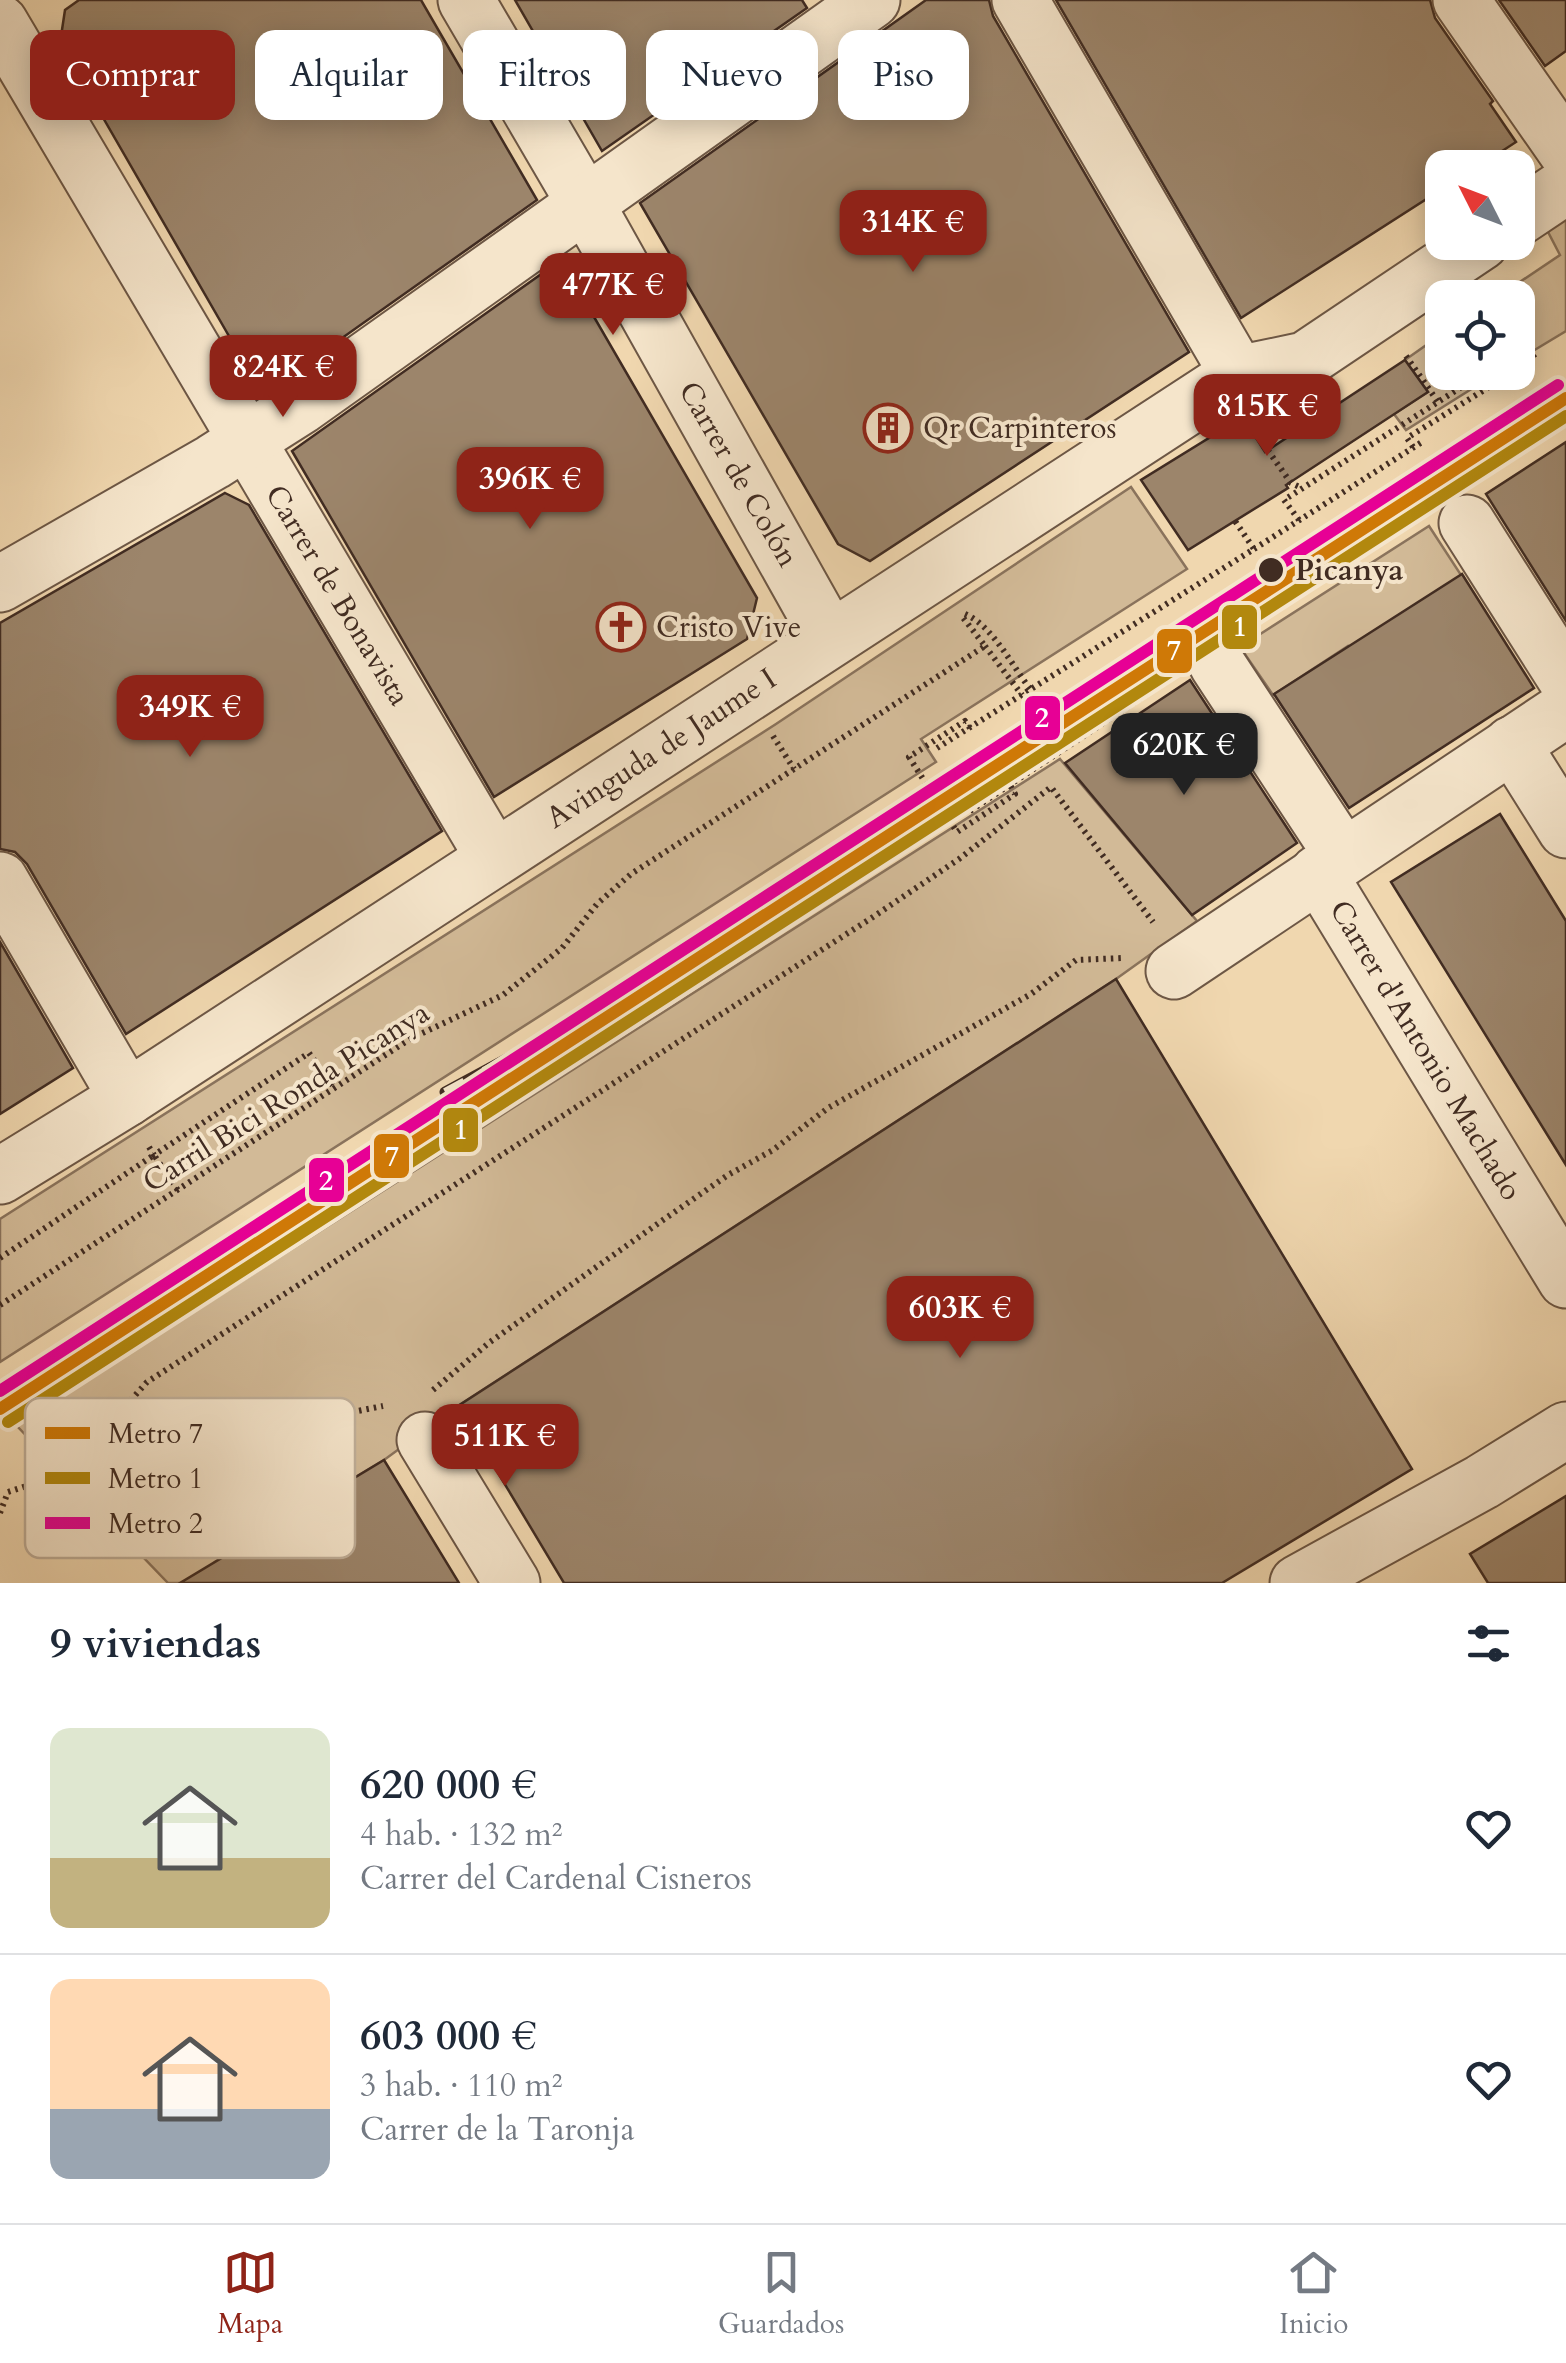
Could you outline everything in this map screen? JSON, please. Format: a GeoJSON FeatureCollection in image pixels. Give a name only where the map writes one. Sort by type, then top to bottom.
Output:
{"type":"FeatureCollection","features":[{"type":"Feature","properties":{"kind":"street","name":"Carrer de Colón"},"geometry":{"type":"LineString","coordinates":[[466,0],[586,204],[829,638]]}},
{"type":"Feature","properties":{"kind":"street"},"geometry":{"type":"LineString","coordinates":[[0,584],[301,406],[872,0]]}},
{"type":"Feature","properties":{"kind":"street"},"geometry":{"type":"LineString","coordinates":[[1020,0],[1238,374]]}},
{"type":"Feature","properties":{"kind":"street"},"geometry":{"type":"LineString","coordinates":[[1461,0],[1566,151]]}},
{"type":"Feature","properties":{"kind":"street","name":"Carrer de Bonavista"},"geometry":{"type":"LineString","coordinates":[[0,22],[494,858]]}},
{"type":"Feature","properties":{"kind":"street"},"geometry":{"type":"LineString","coordinates":[[1535,207],[1566,186]]}},
{"type":"Feature","properties":{"kind":"street","name":"Avinguda de Jaume I"},"geometry":{"type":"LineString","coordinates":[[0,1176],[126,1098],[1238,374],[1306,360],[1454,260]]}},
{"type":"Feature","properties":{"kind":"street"},"geometry":{"type":"LineString","coordinates":[[1467,522],[1566,679]]}},
{"type":"Feature","properties":{"kind":"street","name":"Carrer d'Antonio Machado"},"geometry":{"type":"LineString","coordinates":[[1217,664],[1566,1280]]}},
{"type":"Feature","properties":{"kind":"street"},"geometry":{"type":"LineString","coordinates":[[1157,952],[1330,865],[1566,709]]}},
{"type":"Feature","properties":{"kind":"street"},"geometry":{"type":"LineString","coordinates":[[1512,744],[1566,830]]}},
{"type":"Feature","properties":{"kind":"street"},"geometry":{"type":"LineString","coordinates":[[0,880],[126,1098]]}},
{"type":"Feature","properties":{"kind":"street"},"geometry":{"type":"LineString","coordinates":[[416,1411],[512,1583]]}},
{"type":"Feature","properties":{"kind":"street"},"geometry":{"type":"LineString","coordinates":[[1298,1583],[1482,1482],[1566,1430]]}},
{"type":"Feature","properties":{"kind":"path"},"geometry":{"type":"LineString","coordinates":[[1405,355],[1438,402]]}},
{"type":"Feature","properties":{"kind":"path"},"geometry":{"type":"LineString","coordinates":[[1299,520],[1284,500],[1457,390]]}},
{"type":"Feature","properties":{"kind":"path"},"geometry":{"type":"LineString","coordinates":[[1413,448],[1407,438],[1484,390]]}},
{"type":"Feature","properties":{"kind":"path"},"geometry":{"type":"LineString","coordinates":[[1267,423],[1262,442],[1290,483],[1303,488]]}},
{"type":"Feature","properties":{"kind":"path"},"geometry":{"type":"LineString","coordinates":[[937,748],[1422,442]]}},
{"type":"Feature","properties":{"kind":"path"},"geometry":{"type":"LineString","coordinates":[[1235,521],[1254,550]]}},
{"type":"Feature","properties":{"kind":"path"},"geometry":{"type":"LineString","coordinates":[[1022,695],[957,609],[977,620],[1031,690]]}},
{"type":"Feature","properties":{"kind":"path","name":"Carril Bici Ronda Picanya"},"geometry":{"type":"LineString","coordinates":[[0,1305],[410,1040],[503,995],[562,948],[598,904],[631,874],[985,646]]}},
{"type":"Feature","properties":{"kind":"path"},"geometry":{"type":"LineString","coordinates":[[970,728],[965,721],[910,757],[958,832],[1015,794],[1010,785]]}},
{"type":"Feature","properties":{"kind":"path"},"geometry":{"type":"LineString","coordinates":[[768,729],[794,769]]}},
{"type":"Feature","properties":{"kind":"path"},"geometry":{"type":"LineString","coordinates":[[134,1398],[148,1382],[874,917],[959,859],[1051,787],[1157,952],[1076,960],[1032,994],[828,1108],[774,1150],[728,1176],[631,1242],[490,1342],[436,1388],[416,1411],[355,1415]]}},
{"type":"Feature","properties":{"kind":"path"},"geometry":{"type":"LineString","coordinates":[[970,811],[982,803]]}},
{"type":"Feature","properties":{"kind":"path"},"geometry":{"type":"LineString","coordinates":[[0,1258],[309,1053],[335,1089]]}},
{"type":"Feature","properties":{"kind":"path"},"geometry":{"type":"LineString","coordinates":[[154,1155],[179,1192]]}},
{"type":"Feature","properties":{"kind":"path"},"geometry":{"type":"LineString","coordinates":[[0,1512],[8,1492],[25,1486]]}},
{"type":"Feature","properties":{"kind":"shaded area"},"geometry":{"type":"Polygon","coordinates":[[[1566,217],[1566,331],[1535,350],[1535,280],[1523,280],[1560,255],[1546,228],[1566,217]]]}},
{"type":"Feature","properties":{"kind":"shaded area"},"geometry":{"type":"Polygon","coordinates":[[[1425,346],[1425,388],[1405,360],[1425,346]]]}},
{"type":"Feature","properties":{"kind":"shaded area"},"geometry":{"type":"Polygon","coordinates":[[[1470,390],[1406,430],[1394,414],[1428,392],[1470,390]]]}},
{"type":"Feature","properties":{"kind":"shaded area"},"geometry":{"type":"Polygon","coordinates":[[[1131,487],[1187,569],[921,739],[936,762],[0,1362],[0,1219],[776,724],[1131,487]]]}},
{"type":"Feature","properties":{"kind":"shaded area"},"geometry":{"type":"Polygon","coordinates":[[[1429,526],[1461,575],[1393,712],[1348,646],[1273,695],[1240,647],[1429,526]]]}},
{"type":"Feature","properties":{"kind":"shaded area"},"geometry":{"type":"Polygon","coordinates":[[[1060,759],[1197,921],[1116,979],[458,1406],[355,1478],[355,1398],[58,1398],[1060,759]]]}},
{"type":"Feature","properties":{"kind":"shaded area"},"geometry":{"type":"Polygon","coordinates":[[[25,1419],[25,1434],[16,1425],[25,1419]]]}},
{"type":"Feature","properties":{"kind":"shaded area"},"geometry":{"type":"Polygon","coordinates":[[[144,1558],[222,1558],[215,1562],[227,1583],[168,1583],[144,1558]]]}},
{"type":"Feature","properties":{"kind":"building"},"geometry":{"type":"Polygon","coordinates":[[[79,0],[421,0],[438,30],[255,30],[255,120],[443,120],[443,38],[463,72],[463,120],[491,120],[537,200],[280,382],[252,376],[104,120],[235,120],[235,30],[62,30],[65,10],[79,0]]]}},
{"type":"Feature","properties":{"kind":"building"},"geometry":{"type":"Polygon","coordinates":[[[515,0],[802,0],[807,8],[775,30],[646,30],[646,120],[602,151],[584,120],[626,120],[626,30],[532,30],[515,0]]]}},
{"type":"Feature","properties":{"kind":"building"},"geometry":{"type":"Polygon","coordinates":[[[926,0],[989,0],[993,16],[1189,352],[870,561],[838,544],[640,203],[757,120],[818,120],[818,77],[838,62],[838,120],[969,120],[969,30],[884,30],[926,0]]]}},
{"type":"Feature","properties":{"kind":"building"},"geometry":{"type":"Polygon","coordinates":[[[1056,0],[1430,0],[1435,18],[1493,101],[1490,104],[1516,142],[1504,150],[1425,150],[1425,200],[1241,318],[1056,0]]]}},
{"type":"Feature","properties":{"kind":"building"},"geometry":{"type":"Polygon","coordinates":[[[1499,0],[1566,0],[1566,51],[1545,66],[1499,0]]]}},
{"type":"Feature","properties":{"kind":"building"},"geometry":{"type":"Polygon","coordinates":[[[561,260],[757,598],[747,639],[494,797],[292,451],[561,260]]]}},
{"type":"Feature","properties":{"kind":"building","name":"Picanya"},"geometry":{"type":"Polygon","coordinates":[[[1405,360],[1428,392],[1286,485],[1288,488],[1188,550],[1141,480],[1243,417],[1265,452],[1405,360]]]}},
{"type":"Feature","properties":{"kind":"building"},"geometry":{"type":"Polygon","coordinates":[[[1566,442],[1566,621],[1486,494],[1566,442]]]}},
{"type":"Feature","properties":{"kind":"building"},"geometry":{"type":"Polygon","coordinates":[[[225,493],[249,505],[442,831],[126,1034],[27,864],[15,852],[0,849],[0,623],[225,493]]]}},
{"type":"Feature","properties":{"kind":"building"},"geometry":{"type":"Polygon","coordinates":[[[1462,574],[1534,688],[1349,808],[1274,694],[1462,574]]]}},
{"type":"Feature","properties":{"kind":"building"},"geometry":{"type":"Polygon","coordinates":[[[1190,680],[1297,843],[1192,915],[1065,763],[1190,680]]]}},
{"type":"Feature","properties":{"kind":"building"},"geometry":{"type":"Polygon","coordinates":[[[1500,814],[1566,921],[1566,1165],[1391,882],[1500,814]]]}},
{"type":"Feature","properties":{"kind":"building"},"geometry":{"type":"Polygon","coordinates":[[[0,942],[73,1068],[0,1114],[0,942]]]}},
{"type":"Feature","properties":{"kind":"building"},"geometry":{"type":"Polygon","coordinates":[[[1116,979],[1412,1469],[1222,1583],[564,1583],[458,1406],[1116,979]]]}},
{"type":"Feature","properties":{"kind":"building"},"geometry":{"type":"Polygon","coordinates":[[[384,1460],[459,1583],[180,1583],[221,1558],[355,1558],[355,1477],[384,1460]]]}},
{"type":"Feature","properties":{"kind":"building"},"geometry":{"type":"Polygon","coordinates":[[[1566,1496],[1566,1583],[1488,1583],[1470,1554],[1566,1496]]]}},
{"type":"Feature","properties":{"kind":"railway"},"geometry":{"type":"LineString","coordinates":[[445,1092],[730,938]]}},
{"type":"Feature","properties":{"kind":"metro line","name":"2"},"geometry":{"type":"LineString","coordinates":[[0,1391],[1558,385]]}},
{"type":"Feature","properties":{"kind":"metro line","name":"7"},"geometry":{"type":"LineString","coordinates":[[0,1409],[1566,398]]}},
{"type":"Feature","properties":{"kind":"metro line","name":"1"},"geometry":{"type":"LineString","coordinates":[[45,1398],[1566,416]]}},
{"type":"Feature","properties":{"kind":"metro line","name":"1"},"geometry":{"type":"LineString","coordinates":[[8,1422],[25,1411]]}},
{"type":"Feature","properties":{"kind":"place","name":"Qr Carpinteros"},"geometry":{"type":"Point","coordinates":[888,428]}},
{"type":"Feature","properties":{"kind":"place","name":"Picanya"},"geometry":{"type":"Point","coordinates":[1271,570]}},
{"type":"Feature","properties":{"kind":"place","name":"Cristo Vive"},"geometry":{"type":"Point","coordinates":[621,627]}}]}
